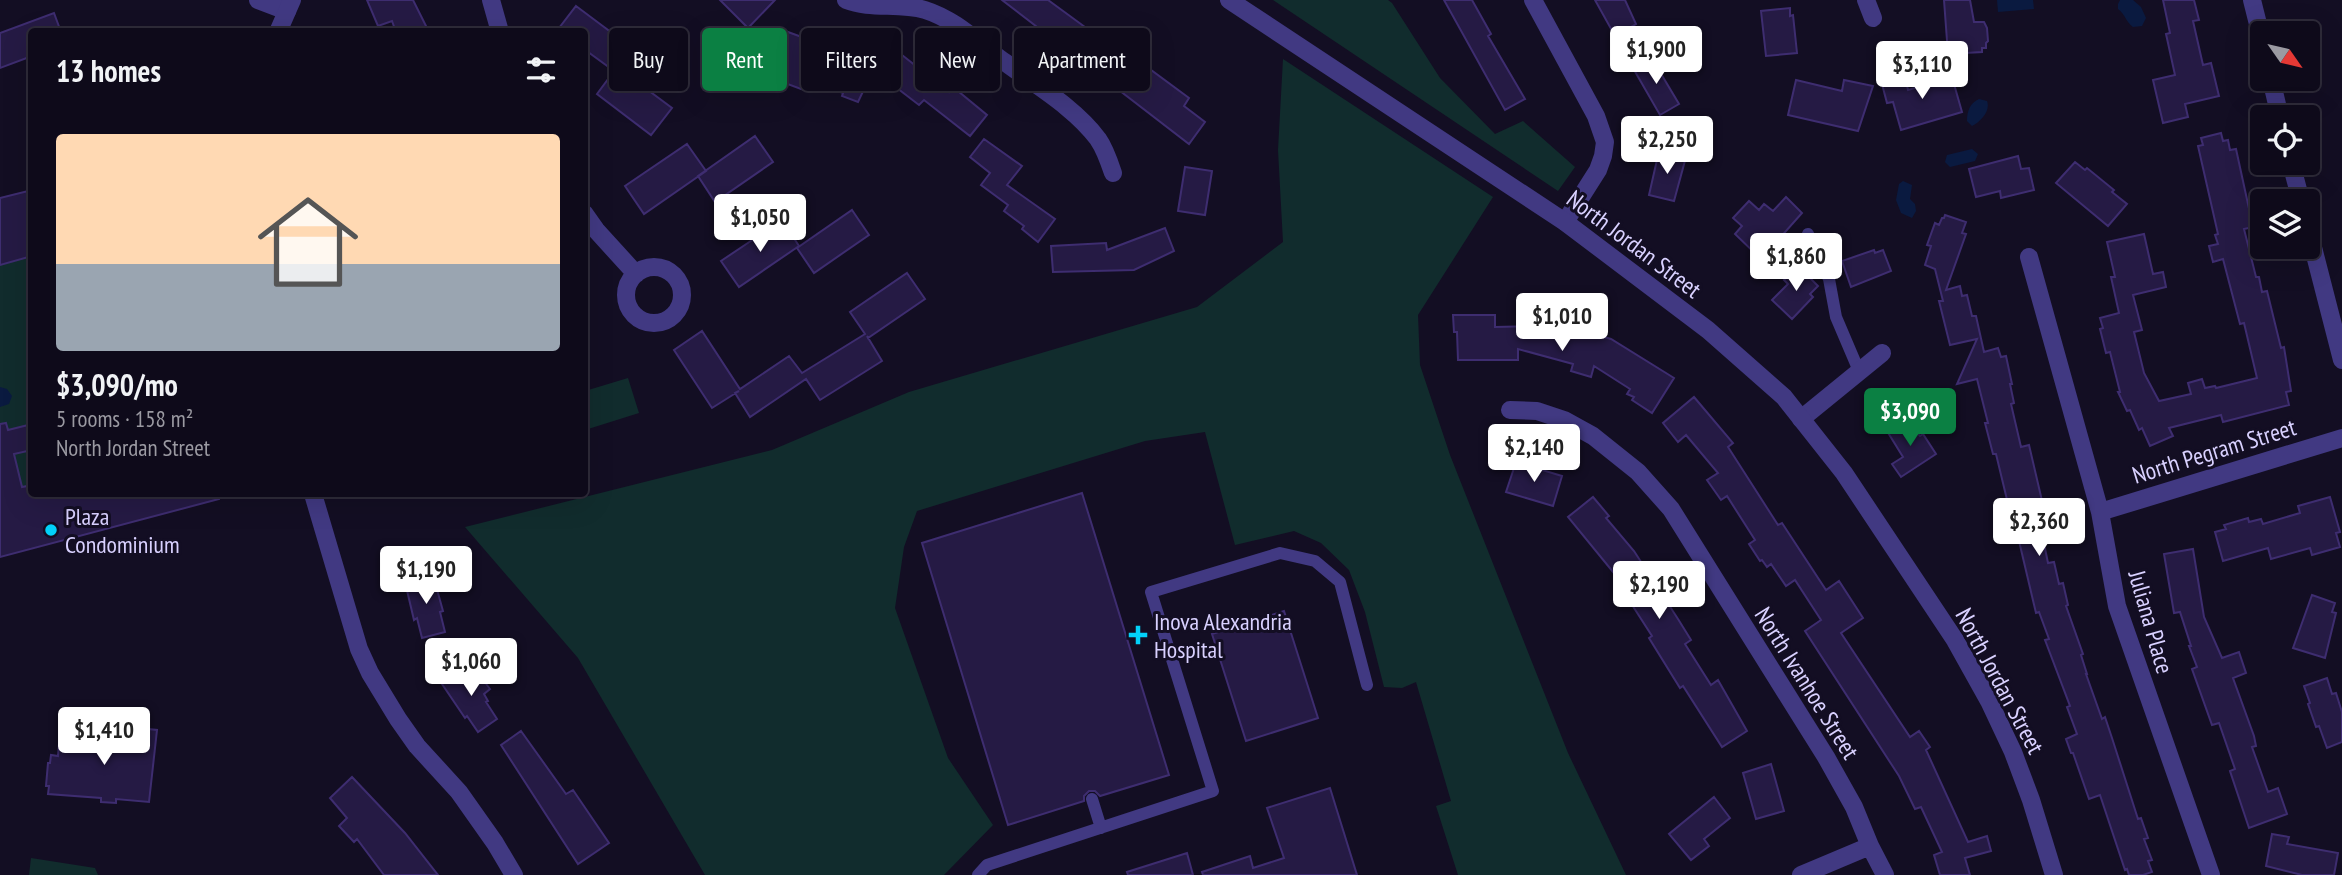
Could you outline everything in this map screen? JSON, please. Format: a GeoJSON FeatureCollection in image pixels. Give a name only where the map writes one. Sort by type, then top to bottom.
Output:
{"type":"FeatureCollection","features":[{"type":"Feature","properties":{"kind":"street"},"geometry":{"type":"LineString","coordinates":[[258,0],[289,5],[280,28]]}},
{"type":"Feature","properties":{"kind":"street"},"geometry":{"type":"LineString","coordinates":[[491,0],[499,28]]}},
{"type":"Feature","properties":{"kind":"street"},"geometry":{"type":"LineString","coordinates":[[846,0],[866,6],[895,5],[916,8],[938,15],[960,28],[1078,118],[1097,139],[1113,173]]}},
{"type":"Feature","properties":{"kind":"street","name":"North Jordan Street"},"geometry":{"type":"LineString","coordinates":[[1229,0],[1565,222],[1729,347],[1784,397],[1844,473],[1955,640],[2013,752],[2054,875]]}},
{"type":"Feature","properties":{"kind":"street"},"geometry":{"type":"LineString","coordinates":[[1533,0],[1603,134],[1604,156],[1598,170],[1565,222]]}},
{"type":"Feature","properties":{"kind":"street"},"geometry":{"type":"LineString","coordinates":[[1866,0],[1873,18]]}},
{"type":"Feature","properties":{"kind":"street"},"geometry":{"type":"LineString","coordinates":[[2252,0],[2257,21]]}},
{"type":"Feature","properties":{"kind":"street"},"geometry":{"type":"LineString","coordinates":[[588,219],[636,274]]}},
{"type":"Feature","properties":{"kind":"street","name":"Juliana Place"},"geometry":{"type":"LineString","coordinates":[[2029,257],[2100,512],[2117,606],[2211,875]]}},
{"type":"Feature","properties":{"kind":"street"},"geometry":{"type":"LineString","coordinates":[[2316,259],[2342,360]]}},
{"type":"Feature","properties":{"kind":"street"},"geometry":{"type":"LineString","coordinates":[[1801,419],[1882,353]]}},
{"type":"Feature","properties":{"kind":"street","name":"North Ivanhoe Street"},"geometry":{"type":"LineString","coordinates":[[1510,410],[1537,411],[1564,420],[1615,452],[1671,509],[1826,757],[1854,807],[1885,875]]}},
{"type":"Feature","properties":{"kind":"street","name":"North Pegram Street"},"geometry":{"type":"LineString","coordinates":[[2100,512],[2342,438]]}},
{"type":"Feature","properties":{"kind":"street"},"geometry":{"type":"LineString","coordinates":[[314,497],[359,649],[370,673],[418,746],[475,813],[513,875]]}},
{"type":"Feature","properties":{"kind":"street"},"geometry":{"type":"LineString","coordinates":[[1801,875],[1870,846]]}},
{"type":"Feature","properties":{"kind":"lane"},"geometry":{"type":"LineString","coordinates":[[1808,234],[1829,279],[1836,317],[1859,371]]}},
{"type":"Feature","properties":{"kind":"lane"},"geometry":{"type":"LineString","coordinates":[[978,875],[987,865],[1213,791],[1151,592],[1280,553],[1315,561],[1340,582],[1367,685]]}},
{"type":"Feature","properties":{"kind":"lane"},"geometry":{"type":"LineString","coordinates":[[1092,799],[1101,828]]}},
{"type":"Feature","properties":{"kind":"green space"},"geometry":{"type":"Polygon","coordinates":[[[1273,0],[1388,0],[1440,78],[1495,134],[1523,121],[1575,167],[1558,191],[1273,0]]]}},
{"type":"Feature","properties":{"kind":"green space"},"geometry":{"type":"Polygon","coordinates":[[[1283,59],[1493,197],[1418,315],[1420,365],[1450,455],[1568,753],[1626,875],[1458,875],[1436,806],[1451,801],[1416,682],[1402,688],[1384,687],[1365,612],[1349,570],[1321,543],[1294,531],[1235,545],[1205,432],[1145,441],[917,511],[904,547],[895,608],[948,758],[993,825],[944,875],[705,875],[578,658],[465,527],[772,450],[909,392],[1197,307],[1283,242],[1278,150],[1283,59]]]}},
{"type":"Feature","properties":{"kind":"green space"},"geometry":{"type":"Polygon","coordinates":[[[28,257],[28,486],[0,493],[0,265],[28,257]]]}},
{"type":"Feature","properties":{"kind":"green space"},"geometry":{"type":"Polygon","coordinates":[[[628,378],[639,413],[588,429],[588,390],[628,378]]]}},
{"type":"Feature","properties":{"kind":"green space"},"geometry":{"type":"Polygon","coordinates":[[[31,858],[95,868],[98,875],[29,875],[31,858]]]}},
{"type":"Feature","properties":{"kind":"water"},"geometry":{"type":"Polygon","coordinates":[[[1997,0],[2033,0],[2034,9],[1998,12],[1997,0]]]}},
{"type":"Feature","properties":{"kind":"water"},"geometry":{"type":"Polygon","coordinates":[[[2120,0],[2133,0],[2141,7],[2146,18],[2142,26],[2133,27],[2129,23],[2118,9],[2120,0]]]}},
{"type":"Feature","properties":{"kind":"water"},"geometry":{"type":"Polygon","coordinates":[[[1979,99],[1987,101],[1987,109],[1981,119],[1972,126],[1967,121],[1968,111],[1979,99]]]}},
{"type":"Feature","properties":{"kind":"water"},"geometry":{"type":"Polygon","coordinates":[[[1972,149],[1978,154],[1975,161],[1950,167],[1945,162],[1947,155],[1972,149]]]}},
{"type":"Feature","properties":{"kind":"water"},"geometry":{"type":"Polygon","coordinates":[[[1903,181],[1912,185],[1910,199],[1915,204],[1916,211],[1912,218],[1901,213],[1896,200],[1899,184],[1903,181]]]}},
{"type":"Feature","properties":{"kind":"water"},"geometry":{"type":"Polygon","coordinates":[[[0,387],[7,389],[12,396],[9,404],[0,407],[0,387]]]}},
{"type":"Feature","properties":{"kind":"building"},"geometry":{"type":"Polygon","coordinates":[[[367,0],[413,0],[427,28],[395,28],[392,21],[378,26],[367,0]]]}},
{"type":"Feature","properties":{"kind":"building"},"geometry":{"type":"Polygon","coordinates":[[[720,0],[775,0],[748,28],[720,0]]]}},
{"type":"Feature","properties":{"kind":"building"},"geometry":{"type":"Polygon","coordinates":[[[1002,0],[1048,0],[1086,28],[1038,28],[1002,0]]]}},
{"type":"Feature","properties":{"kind":"building"},"geometry":{"type":"Polygon","coordinates":[[[1444,0],[1472,0],[1491,34],[1488,36],[1525,99],[1505,110],[1444,0]]]}},
{"type":"Feature","properties":{"kind":"building"},"geometry":{"type":"Polygon","coordinates":[[[1595,0],[1625,0],[1636,24],[1615,36],[1595,0]]]}},
{"type":"Feature","properties":{"kind":"building"},"geometry":{"type":"Polygon","coordinates":[[[1944,0],[1970,0],[1974,22],[1984,22],[1987,28],[1988,41],[1982,52],[1948,54],[1944,0]]]}},
{"type":"Feature","properties":{"kind":"building"},"geometry":{"type":"Polygon","coordinates":[[[2163,0],[2194,0],[2199,20],[2193,21],[2203,65],[2211,63],[2219,96],[2185,104],[2188,117],[2163,123],[2153,80],[2175,75],[2166,34],[2170,33],[2163,0]]]}},
{"type":"Feature","properties":{"kind":"building"},"geometry":{"type":"Polygon","coordinates":[[[576,6],[609,31],[609,67],[588,52],[588,28],[559,28],[576,6]]]}},
{"type":"Feature","properties":{"kind":"building"},"geometry":{"type":"Polygon","coordinates":[[[1790,8],[1797,53],[1766,56],[1761,11],[1790,8]]]}},
{"type":"Feature","properties":{"kind":"building"},"geometry":{"type":"Polygon","coordinates":[[[54,13],[60,28],[28,28],[28,58],[0,68],[0,33],[54,13]]]}},
{"type":"Feature","properties":{"kind":"building"},"geometry":{"type":"Polygon","coordinates":[[[787,32],[801,37],[801,89],[787,84],[787,32]]]}},
{"type":"Feature","properties":{"kind":"building"},"geometry":{"type":"Polygon","coordinates":[[[901,56],[915,65],[915,91],[958,91],[987,115],[970,136],[924,100],[919,105],[901,91],[901,56]]]}},
{"type":"Feature","properties":{"kind":"building"},"geometry":{"type":"Polygon","coordinates":[[[1651,57],[1679,104],[1660,115],[1633,68],[1651,57]]]}},
{"type":"Feature","properties":{"kind":"building"},"geometry":{"type":"Polygon","coordinates":[[[1151,70],[1189,98],[1184,106],[1205,122],[1189,144],[1120,91],[1150,91],[1151,70]]]}},
{"type":"Feature","properties":{"kind":"building"},"geometry":{"type":"Polygon","coordinates":[[[1905,77],[1908,90],[1952,77],[1962,112],[1901,130],[1893,102],[1887,103],[1882,84],[1905,77]]]}},
{"type":"Feature","properties":{"kind":"building"},"geometry":{"type":"Polygon","coordinates":[[[609,78],[609,91],[649,91],[672,108],[651,135],[597,94],[609,78]]]}},
{"type":"Feature","properties":{"kind":"building"},"geometry":{"type":"Polygon","coordinates":[[[1796,80],[1842,91],[1844,80],[1873,86],[1858,131],[1788,115],[1796,80]]]}},
{"type":"Feature","properties":{"kind":"building"},"geometry":{"type":"Polygon","coordinates":[[[838,91],[863,91],[858,102],[842,96],[843,93],[838,91]]]}},
{"type":"Feature","properties":{"kind":"building"},"geometry":{"type":"Polygon","coordinates":[[[2221,133],[2223,141],[2228,140],[2230,150],[2236,149],[2250,213],[2250,228],[2244,229],[2250,259],[2256,277],[2259,277],[2262,292],[2267,291],[2281,348],[2284,347],[2291,391],[2286,392],[2289,405],[2223,422],[2221,415],[2169,428],[2173,436],[2150,446],[2142,428],[2139,430],[2118,392],[2110,352],[2106,353],[2100,329],[2103,328],[2100,318],[2119,313],[2107,242],[2144,234],[2153,274],[2163,272],[2166,287],[2133,295],[2142,330],[2134,332],[2144,373],[2159,401],[2191,394],[2188,383],[2202,379],[2205,388],[2216,388],[2257,378],[2244,323],[2240,324],[2223,259],[2213,262],[2209,246],[2218,244],[2215,235],[2218,234],[2198,146],[2203,145],[2201,138],[2221,133]]]}},
{"type":"Feature","properties":{"kind":"building"},"geometry":{"type":"Polygon","coordinates":[[[755,136],[773,162],[715,202],[698,176],[755,136]]]}},
{"type":"Feature","properties":{"kind":"building"},"geometry":{"type":"Polygon","coordinates":[[[984,139],[1022,166],[1007,185],[1055,219],[1038,242],[1022,229],[1024,226],[1004,211],[1008,205],[981,185],[990,173],[970,157],[984,139]]]}},
{"type":"Feature","properties":{"kind":"building"},"geometry":{"type":"Polygon","coordinates":[[[687,144],[706,171],[644,214],[625,186],[687,144]]]}},
{"type":"Feature","properties":{"kind":"building"},"geometry":{"type":"Polygon","coordinates":[[[1659,151],[1686,157],[1674,201],[1649,195],[1659,151]]]}},
{"type":"Feature","properties":{"kind":"building"},"geometry":{"type":"Polygon","coordinates":[[[2018,156],[2021,169],[2029,168],[2034,190],[2001,198],[2000,191],[1976,197],[1969,169],[2018,156]]]}},
{"type":"Feature","properties":{"kind":"building"},"geometry":{"type":"Polygon","coordinates":[[[2075,162],[2085,170],[2087,168],[2127,204],[2108,226],[2056,183],[2075,162]]]}},
{"type":"Feature","properties":{"kind":"building"},"geometry":{"type":"Polygon","coordinates":[[[1185,167],[1212,171],[1205,215],[1178,211],[1185,167]]]}},
{"type":"Feature","properties":{"kind":"building"},"geometry":{"type":"Polygon","coordinates":[[[28,191],[28,257],[0,265],[0,198],[28,191]]]}},
{"type":"Feature","properties":{"kind":"building"},"geometry":{"type":"Polygon","coordinates":[[[1786,197],[1802,213],[1761,259],[1735,234],[1742,226],[1733,218],[1749,201],[1759,210],[1764,204],[1773,211],[1786,197]]]}},
{"type":"Feature","properties":{"kind":"building"},"geometry":{"type":"Polygon","coordinates":[[[852,210],[869,235],[814,273],[797,248],[852,210]]]}},
{"type":"Feature","properties":{"kind":"building"},"geometry":{"type":"Polygon","coordinates":[[[1945,215],[1966,222],[1962,233],[1966,234],[1946,290],[1960,286],[1962,296],[1967,295],[1972,316],[1976,316],[1984,352],[1998,348],[2001,357],[2006,356],[2014,403],[2011,404],[2021,447],[2029,445],[2043,505],[2040,505],[2045,528],[2041,529],[2048,563],[2054,562],[2059,584],[2063,583],[2068,605],[2066,606],[2083,654],[2081,655],[2086,674],[2102,719],[2105,717],[2138,819],[2141,818],[2148,838],[2144,839],[2152,860],[2148,861],[2152,872],[2143,875],[2129,875],[2127,869],[2125,870],[2100,795],[2089,799],[2071,753],[2066,739],[2077,734],[2067,707],[2070,706],[2045,640],[2049,639],[2039,612],[2036,613],[2011,507],[2009,508],[1996,454],[1993,454],[1985,423],[1988,423],[1977,379],[1957,384],[1977,339],[1950,345],[1939,301],[1943,301],[1935,269],[1925,265],[1931,246],[1927,245],[1935,223],[1939,225],[1945,215]]]}},
{"type":"Feature","properties":{"kind":"building"},"geometry":{"type":"Polygon","coordinates":[[[782,220],[799,246],[739,287],[721,261],[782,220]]]}},
{"type":"Feature","properties":{"kind":"building"},"geometry":{"type":"Polygon","coordinates":[[[1165,228],[1174,251],[1134,270],[1053,272],[1051,246],[1106,243],[1107,250],[1165,228]]]}},
{"type":"Feature","properties":{"kind":"building"},"geometry":{"type":"Polygon","coordinates":[[[1874,250],[1875,253],[1883,250],[1891,271],[1851,287],[1842,261],[1874,250]]]}},
{"type":"Feature","properties":{"kind":"building"},"geometry":{"type":"Polygon","coordinates":[[[1798,266],[1818,286],[1810,294],[1813,297],[1792,319],[1772,300],[1788,284],[1784,280],[1798,266]]]}},
{"type":"Feature","properties":{"kind":"building"},"geometry":{"type":"Polygon","coordinates":[[[907,273],[925,299],[868,338],[882,361],[820,400],[806,379],[750,417],[735,393],[712,408],[674,350],[702,331],[740,389],[789,356],[802,373],[865,334],[850,312],[907,273]]]}},
{"type":"Feature","properties":{"kind":"building"},"geometry":{"type":"Polygon","coordinates":[[[1453,315],[1495,315],[1495,327],[1543,326],[1545,320],[1611,339],[1674,378],[1652,413],[1632,400],[1634,397],[1627,394],[1630,389],[1594,366],[1591,377],[1571,371],[1573,364],[1518,349],[1518,360],[1458,360],[1453,315]]]}},
{"type":"Feature","properties":{"kind":"building"},"geometry":{"type":"Polygon","coordinates":[[[1694,397],[1733,443],[1728,447],[1778,525],[1782,523],[1826,590],[1839,581],[1863,618],[1841,633],[1910,737],[1919,731],[1930,747],[1926,750],[1968,842],[1987,836],[1991,851],[1965,858],[1970,875],[1940,875],[1934,855],[1942,852],[1921,807],[1915,809],[1899,776],[1805,631],[1821,620],[1795,580],[1786,586],[1771,564],[1767,567],[1760,561],[1749,544],[1755,540],[1727,496],[1721,500],[1707,480],[1718,473],[1686,435],[1678,442],[1663,423],[1694,397]]]}},
{"type":"Feature","properties":{"kind":"building"},"geometry":{"type":"Polygon","coordinates":[[[1906,419],[1920,436],[1923,434],[1936,454],[1901,477],[1892,464],[1903,457],[1887,431],[1906,419]]]}},
{"type":"Feature","properties":{"kind":"building","name":"Plaza Condominium"},"geometry":{"type":"Polygon","coordinates":[[[6,423],[8,430],[28,425],[28,451],[14,454],[22,487],[28,486],[28,497],[219,499],[0,557],[0,424],[6,423]]]}},
{"type":"Feature","properties":{"kind":"building"},"geometry":{"type":"Polygon","coordinates":[[[1516,462],[1562,476],[1553,506],[1506,492],[1516,462]]]}},
{"type":"Feature","properties":{"kind":"building"},"geometry":{"type":"Polygon","coordinates":[[[1082,493],[1169,775],[1100,796],[1095,791],[1089,791],[1084,796],[1084,801],[1008,825],[922,543],[1082,493]]]}},
{"type":"Feature","properties":{"kind":"building"},"geometry":{"type":"Polygon","coordinates":[[[1593,497],[1609,516],[1606,518],[1634,551],[1678,619],[1691,640],[1685,644],[1711,685],[1718,680],[1747,731],[1722,747],[1649,638],[1652,636],[1616,580],[1618,578],[1568,517],[1593,497]]]}},
{"type":"Feature","properties":{"kind":"building"},"geometry":{"type":"Polygon","coordinates":[[[2330,497],[2340,532],[2336,533],[2340,547],[2312,555],[2310,548],[2271,559],[2268,548],[2223,561],[2215,532],[2226,529],[2224,525],[2248,518],[2249,522],[2261,519],[2263,524],[2300,513],[2298,506],[2330,497]]]}},
{"type":"Feature","properties":{"kind":"building"},"geometry":{"type":"Polygon","coordinates":[[[2193,549],[2204,617],[2222,658],[2239,652],[2246,673],[2233,678],[2254,736],[2256,746],[2252,747],[2268,792],[2278,788],[2287,814],[2249,828],[2230,771],[2235,769],[2219,723],[2212,725],[2192,669],[2197,667],[2180,612],[2174,613],[2164,554],[2193,549]]]}},
{"type":"Feature","properties":{"kind":"building"},"geometry":{"type":"Polygon","coordinates":[[[433,575],[443,611],[440,612],[445,632],[422,638],[417,618],[414,620],[405,582],[433,575]]]}},
{"type":"Feature","properties":{"kind":"building"},"geometry":{"type":"Polygon","coordinates":[[[2312,595],[2335,603],[2332,612],[2336,613],[2325,658],[2293,648],[2312,595]]]}},
{"type":"Feature","properties":{"kind":"building"},"geometry":{"type":"Polygon","coordinates":[[[1284,611],[1318,718],[1246,741],[1212,634],[1284,611]]]}},
{"type":"Feature","properties":{"kind":"building"},"geometry":{"type":"Polygon","coordinates":[[[466,667],[475,681],[481,677],[490,689],[484,694],[497,719],[478,732],[442,684],[466,667]]]}},
{"type":"Feature","properties":{"kind":"building"},"geometry":{"type":"Polygon","coordinates":[[[2327,678],[2332,694],[2336,693],[2342,712],[2342,742],[2327,748],[2319,726],[2316,727],[2304,686],[2327,678]]]}},
{"type":"Feature","properties":{"kind":"building"},"geometry":{"type":"Polygon","coordinates":[[[128,727],[157,730],[149,802],[116,799],[116,803],[101,802],[101,798],[48,794],[48,763],[51,755],[58,756],[60,731],[80,733],[80,739],[127,743],[128,727]]]}},
{"type":"Feature","properties":{"kind":"building"},"geometry":{"type":"Polygon","coordinates":[[[521,731],[566,794],[573,790],[609,843],[578,864],[501,745],[521,731]]]}},
{"type":"Feature","properties":{"kind":"building"},"geometry":{"type":"Polygon","coordinates":[[[1771,764],[1784,811],[1756,819],[1743,773],[1771,764]]]}},
{"type":"Feature","properties":{"kind":"building"},"geometry":{"type":"Polygon","coordinates":[[[352,777],[405,833],[438,875],[384,875],[357,839],[354,842],[339,826],[347,818],[330,798],[352,777]]]}},
{"type":"Feature","properties":{"kind":"building"},"geometry":{"type":"Polygon","coordinates":[[[1330,788],[1357,875],[1203,875],[1202,872],[1250,856],[1253,868],[1284,858],[1267,808],[1330,788]]]}},
{"type":"Feature","properties":{"kind":"building"},"geometry":{"type":"Polygon","coordinates":[[[1714,797],[1730,818],[1704,839],[1709,846],[1691,860],[1669,834],[1714,797]]]}},
{"type":"Feature","properties":{"kind":"building"},"geometry":{"type":"Polygon","coordinates":[[[2272,834],[2289,837],[2287,844],[2338,853],[2334,875],[2302,875],[2266,866],[2272,834]]]}},
{"type":"Feature","properties":{"kind":"building"},"geometry":{"type":"Polygon","coordinates":[[[1187,853],[1193,875],[1128,875],[1127,872],[1187,853]]]}},
{"type":"Feature","properties":{"kind":"place","name":"Plaza Condominium"},"geometry":{"type":"Point","coordinates":[51,530]}},
{"type":"Feature","properties":{"kind":"place","name":"Inova Alexandria Hospital"},"geometry":{"type":"Point","coordinates":[1138,635]}}]}
